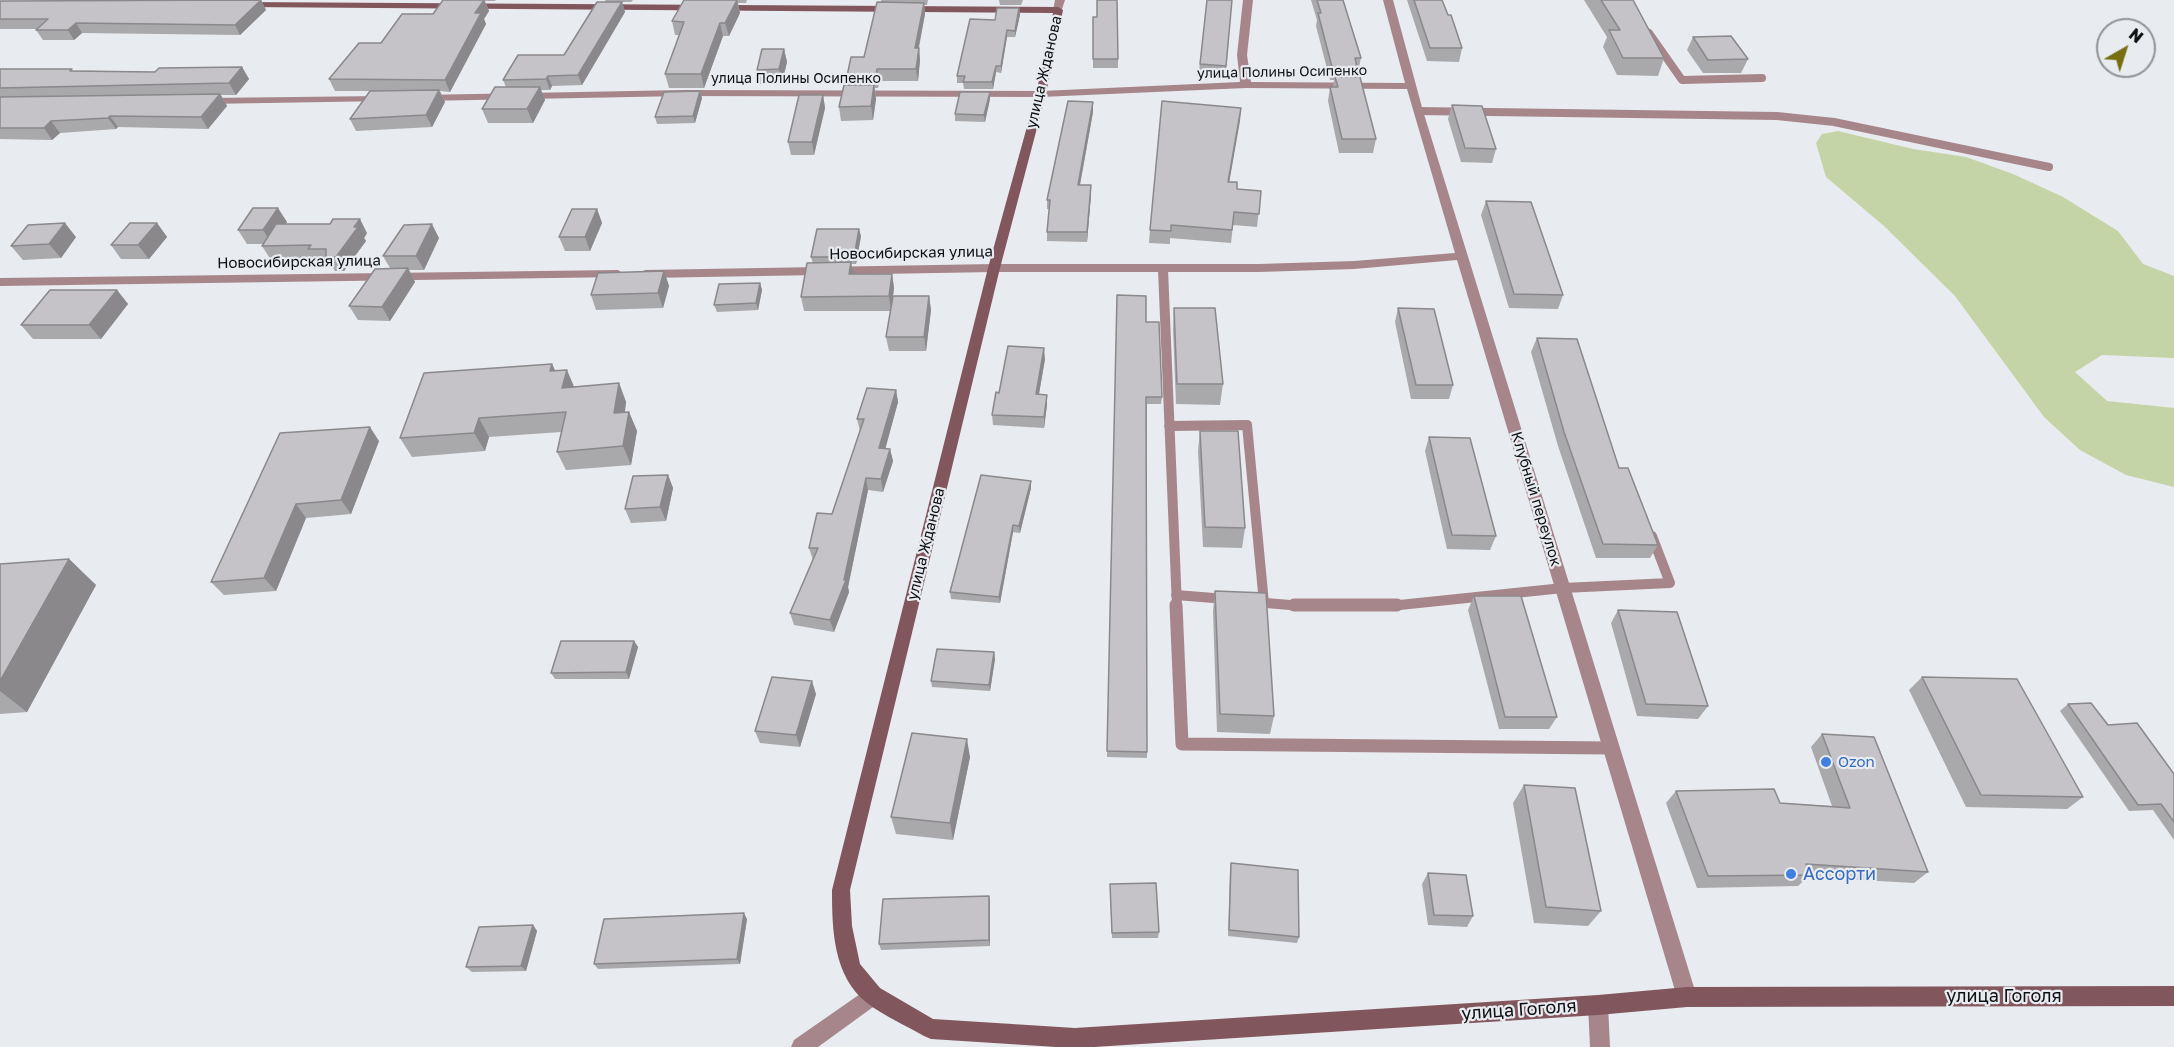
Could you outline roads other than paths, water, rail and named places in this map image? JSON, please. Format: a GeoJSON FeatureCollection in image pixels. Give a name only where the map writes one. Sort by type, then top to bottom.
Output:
{"type":"FeatureCollection","features":[{"type":"Feature","properties":{"kind":"main road"},"geometry":{"type":"LineString","coordinates":[[227,4],[1059,5]]}},
{"type":"Feature","properties":{"kind":"main road","name":"улица Жданова"},"geometry":{"type":"LineString","coordinates":[[873,995],[851,969],[842,926],[841,890],[994,268],[1041,94],[1059,5]]}},
{"type":"Feature","properties":{"kind":"main road","name":"улица Гоголя"},"geometry":{"type":"LineString","coordinates":[[873,995],[931,1029],[1075,1038],[1598,1005],[1687,997],[2174,996]]}},
{"type":"Feature","properties":{"kind":"street"},"geometry":{"type":"LineString","coordinates":[[1246,85],[1242,55],[1248,0]]}},
{"type":"Feature","properties":{"kind":"street","name":"Клубный переулок"},"geometry":{"type":"LineString","coordinates":[[1388,0],[1418,111],[1687,997]]}},
{"type":"Feature","properties":{"kind":"street","name":"улица Полины Осипенко"},"geometry":{"type":"LineString","coordinates":[[412,98],[684,93],[1041,94],[1246,85],[1412,86]]}},
{"type":"Feature","properties":{"kind":"street"},"geometry":{"type":"LineString","coordinates":[[200,102],[400,98]]}},
{"type":"Feature","properties":{"kind":"street","name":"Новосибирская улица"},"geometry":{"type":"LineString","coordinates":[[0,282],[1354,265],[1462,256]]}},
{"type":"Feature","properties":{"kind":"street"},"geometry":{"type":"LineString","coordinates":[[801,1047],[873,995]]}},
{"type":"Feature","properties":{"kind":"street"},"geometry":{"type":"LineString","coordinates":[[1598,1005],[1600,1047]]}},
{"type":"Feature","properties":{"kind":"lane"},"geometry":{"type":"LineString","coordinates":[[1643,24],[1682,80],[1762,78]]}},
{"type":"Feature","properties":{"kind":"lane"},"geometry":{"type":"LineString","coordinates":[[1418,111],[1777,116],[1834,122],[2049,167]]}},
{"type":"Feature","properties":{"kind":"lane"},"geometry":{"type":"LineString","coordinates":[[1163,268],[1182,744],[1611,748]]}},
{"type":"Feature","properties":{"kind":"lane"},"geometry":{"type":"LineString","coordinates":[[1169,426],[1247,425],[1264,603]]}},
{"type":"Feature","properties":{"kind":"lane"},"geometry":{"type":"LineString","coordinates":[[1176,595],[1302,606],[1390,606],[1563,588],[1670,584],[1647,521]]}},
{"type":"Feature","properties":{"kind":"place","name":"Ozon"},"geometry":{"type":"Point","coordinates":[1826,762]}},
{"type":"Feature","properties":{"kind":"place","name":"Ассорти"},"geometry":{"type":"Point","coordinates":[1791,874]}}]}
